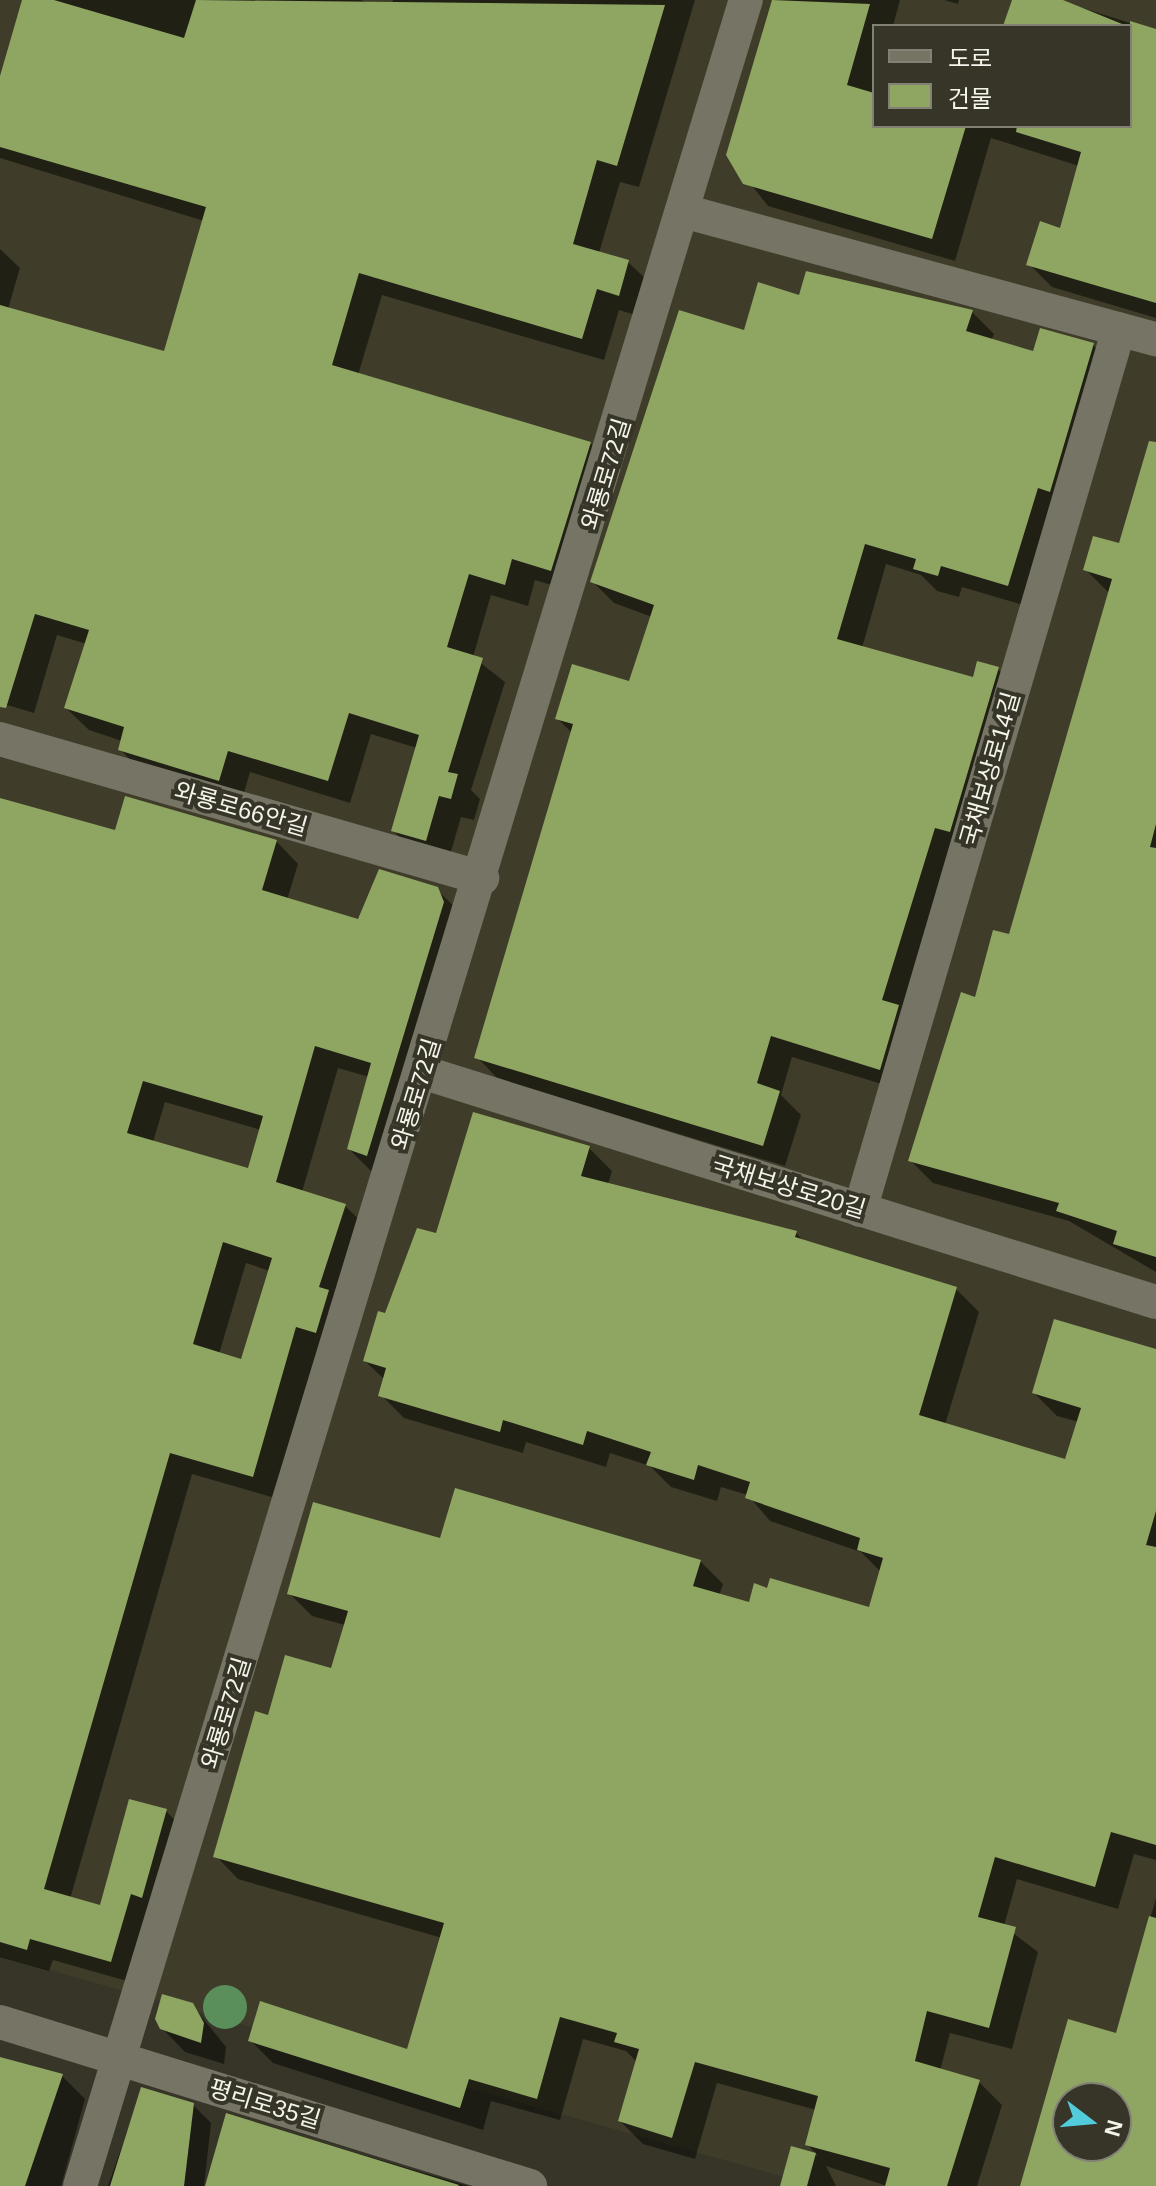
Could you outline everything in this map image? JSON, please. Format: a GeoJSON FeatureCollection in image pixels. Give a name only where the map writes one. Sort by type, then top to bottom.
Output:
{"type":"FeatureCollection","features":[{"type":"Feature","properties":{"kind":"street","name":"와룡로72길"},"geometry":{"type":"LineString","coordinates":[[80,2186],[687,212],[746,0]]}},
{"type":"Feature","properties":{"kind":"street"},"geometry":{"type":"LineString","coordinates":[[687,212],[1156,339]]}},
{"type":"Feature","properties":{"kind":"street","name":"국채보상로14길"},"geometry":{"type":"LineString","coordinates":[[860,1210],[1119,329]]}},
{"type":"Feature","properties":{"kind":"street","name":"와룡로66안길"},"geometry":{"type":"LineString","coordinates":[[0,739],[482,878]]}},
{"type":"Feature","properties":{"kind":"street","name":"국채보상로20길"},"geometry":{"type":"LineString","coordinates":[[422,1072],[1156,1302]]}},
{"type":"Feature","properties":{"kind":"street","name":"평리로35길"},"geometry":{"type":"LineString","coordinates":[[0,2022],[530,2186]]}},
{"type":"Feature","properties":{"kind":"shaded area"},"geometry":{"type":"Polygon","coordinates":[[[0,0],[1156,0],[1156,2186],[816,2186],[0,1956],[0,0]]]}},
{"type":"Feature","properties":{"kind":"shaded area"},"geometry":{"type":"Polygon","coordinates":[[[225,1985],[241,1991],[247,2007],[241,2023],[225,2029],[209,2023],[203,2007],[209,1991],[225,1985]]]}},
{"type":"Feature","properties":{"kind":"building"},"geometry":{"type":"Polygon","coordinates":[[[22,0],[54,0],[184,38],[196,0],[665,5],[617,166],[597,160],[573,244],[629,260],[619,296],[597,289],[582,339],[359,273],[332,365],[591,442],[551,571],[512,559],[505,585],[469,574],[447,647],[483,658],[448,772],[458,774],[451,799],[439,796],[426,841],[391,831],[419,735],[349,713],[328,781],[228,751],[219,781],[118,750],[124,727],[64,708],[89,630],[35,614],[6,708],[0,707],[0,305],[164,351],[206,207],[0,147],[0,76],[22,0]]]}},
{"type":"Feature","properties":{"kind":"building"},"geometry":{"type":"Polygon","coordinates":[[[772,0],[870,4],[847,85],[872,92],[872,128],[965,128],[932,239],[743,184],[726,155],[772,0]]]}},
{"type":"Feature","properties":{"kind":"building"},"geometry":{"type":"Polygon","coordinates":[[[1012,0],[1063,0],[1122,24],[1004,24],[1012,0]]]}},
{"type":"Feature","properties":{"kind":"building"},"geometry":{"type":"Polygon","coordinates":[[[1130,21],[1156,29],[1156,303],[1026,265],[1040,221],[1060,228],[1081,152],[1016,132],[1017,128],[1132,128],[1130,21]]]}},
{"type":"Feature","properties":{"kind":"building"},"geometry":{"type":"Polygon","coordinates":[[[806,271],[973,310],[966,331],[1033,351],[1040,328],[1094,343],[1050,492],[1038,488],[1008,586],[941,566],[938,576],[913,569],[916,559],[865,544],[837,639],[973,677],[977,661],[999,667],[950,832],[935,828],[882,1000],[899,1005],[880,1070],[771,1036],[757,1083],[780,1091],[763,1146],[474,1058],[573,724],[555,719],[572,664],[629,681],[654,605],[590,582],[679,310],[744,330],[758,282],[799,295],[806,271]]]}},
{"type":"Feature","properties":{"kind":"building"},"geometry":{"type":"Polygon","coordinates":[[[1149,441],[1156,442],[1156,824],[1150,847],[1156,848],[1156,1257],[1113,1244],[1117,1231],[1056,1211],[1059,1203],[908,1161],[961,992],[975,997],[993,930],[1009,934],[1112,579],[1083,570],[1093,536],[1119,543],[1149,441]]]}},
{"type":"Feature","properties":{"kind":"building"},"geometry":{"type":"Polygon","coordinates":[[[125,796],[277,840],[262,890],[358,919],[379,869],[438,887],[444,902],[367,1156],[347,1149],[371,1063],[315,1046],[276,1182],[346,1204],[319,1287],[329,1290],[316,1333],[296,1327],[253,1477],[170,1453],[44,1889],[100,1905],[129,1799],[167,1809],[142,1898],[131,1894],[111,1962],[30,1939],[27,1950],[0,1942],[0,798],[115,830],[125,796]],[[143,1081],[127,1133],[248,1168],[263,1116],[143,1081]],[[223,1242],[193,1344],[241,1359],[272,1258],[223,1242]]]}},
{"type":"Feature","properties":{"kind":"building"},"geometry":{"type":"Polygon","coordinates":[[[473,1112],[590,1146],[581,1176],[797,1231],[795,1237],[957,1287],[919,1415],[1065,1459],[1081,1408],[1032,1393],[1054,1319],[1156,1349],[1156,1511],[1146,1545],[1156,1547],[1156,1845],[1111,1832],[1095,1887],[995,1857],[978,1917],[1016,1927],[989,2028],[927,2011],[915,2061],[980,2080],[947,2186],[885,2186],[890,2168],[805,2145],[818,2096],[695,2062],[672,2138],[618,2121],[639,2049],[614,2042],[617,2033],[560,2017],[537,2099],[469,2079],[460,2108],[248,2041],[260,2001],[407,2049],[444,1923],[213,1857],[255,1711],[268,1715],[285,1655],[331,1668],[348,1611],[287,1594],[313,1502],[440,1538],[455,1488],[701,1560],[693,1586],[749,1602],[754,1583],[767,1588],[770,1578],[869,1607],[883,1558],[857,1550],[860,1538],[745,1498],[750,1482],[698,1465],[694,1480],[646,1465],[651,1452],[587,1431],[583,1445],[503,1420],[500,1432],[378,1396],[386,1368],[363,1361],[378,1311],[385,1313],[417,1228],[436,1233],[473,1112]]]}},
{"type":"Feature","properties":{"kind":"building"},"geometry":{"type":"Polygon","coordinates":[[[1149,1916],[1156,1918],[1156,2186],[1020,2186],[1068,2019],[1116,2033],[1149,1916]]]}},
{"type":"Feature","properties":{"kind":"building"},"geometry":{"type":"Polygon","coordinates":[[[162,1994],[193,2003],[204,2023],[201,2043],[160,2029],[155,2019],[162,1994]]]}},
{"type":"Feature","properties":{"kind":"building"},"geometry":{"type":"Polygon","coordinates":[[[0,2057],[63,2074],[25,2186],[0,2186],[0,2057]]]}},
{"type":"Feature","properties":{"kind":"building"},"geometry":{"type":"Polygon","coordinates":[[[141,2087],[194,2103],[184,2186],[110,2186],[141,2087]]]}},
{"type":"Feature","properties":{"kind":"building"},"geometry":{"type":"Polygon","coordinates":[[[226,2113],[459,2185],[205,2186],[226,2113]]]}},
{"type":"Feature","properties":{"kind":"building"},"geometry":{"type":"Polygon","coordinates":[[[791,2146],[816,2153],[807,2186],[780,2186],[791,2146]]]}}]}
